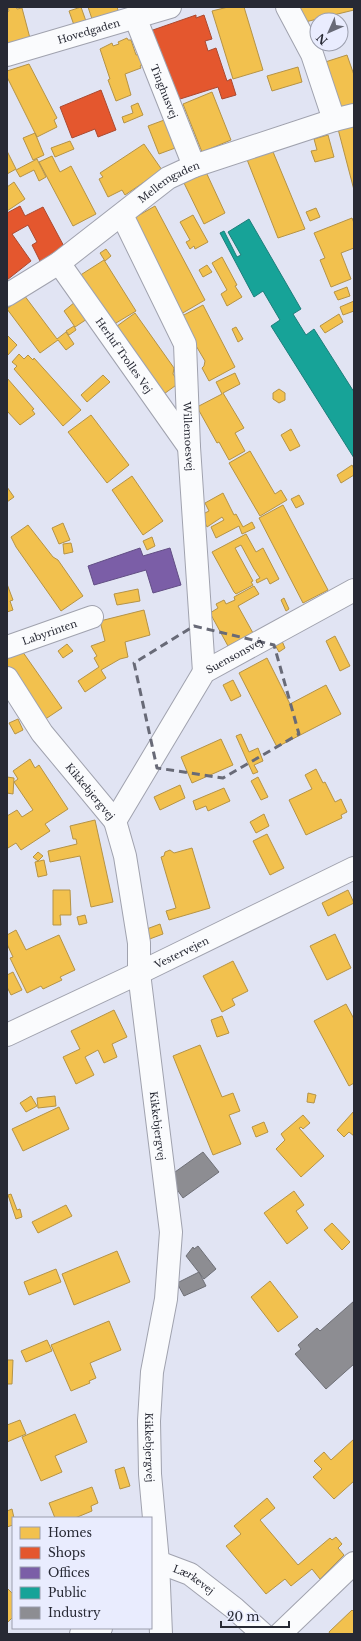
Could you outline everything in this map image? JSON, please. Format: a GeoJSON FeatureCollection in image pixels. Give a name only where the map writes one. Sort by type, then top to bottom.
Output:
{"type":"FeatureCollection","features":[{"type":"Feature","properties":{"kind":"street","name":"Hovedgaden"},"geometry":{"type":"LineString","coordinates":[[7,55],[170,7]]}},
{"type":"Feature","properties":{"kind":"street"},"geometry":{"type":"LineString","coordinates":[[287,7],[344,117]]}},
{"type":"Feature","properties":{"kind":"street","name":"Tinghusvej"},"geometry":{"type":"LineString","coordinates":[[135,17],[194,166]]}},
{"type":"Feature","properties":{"kind":"street","name":"Mellemgaden"},"geometry":{"type":"LineString","coordinates":[[7,295],[59,263],[168,178],[194,166],[344,117]]}},
{"type":"Feature","properties":{"kind":"street","name":"Willemoesvej"},"geometry":{"type":"LineString","coordinates":[[122,215],[185,344],[188,447],[204,672]]}},
{"type":"Feature","properties":{"kind":"street","name":"Herluf Trolles Vej"},"geometry":{"type":"LineString","coordinates":[[59,263],[188,447]]}},
{"type":"Feature","properties":{"kind":"street","name":"Suensonsvej"},"geometry":{"type":"LineString","coordinates":[[115,821],[204,672],[354,590]]}},
{"type":"Feature","properties":{"kind":"street","name":"Labyrinten"},"geometry":{"type":"LineString","coordinates":[[7,647],[92,617]]}},
{"type":"Feature","properties":{"kind":"street","name":"Kikkebjergvej"},"geometry":{"type":"LineString","coordinates":[[7,678],[42,733],[115,821],[125,856],[139,943],[139,973],[171,1232],[166,1299],[152,1372],[149,1420],[150,1474],[158,1562],[156,1613],[161,1634]]}},
{"type":"Feature","properties":{"kind":"street","name":"Vestervejen"},"geometry":{"type":"LineString","coordinates":[[7,1035],[139,973],[354,868]]}},
{"type":"Feature","properties":{"kind":"street","name":"Lærkevej"},"geometry":{"type":"LineString","coordinates":[[158,1562],[190,1574],[234,1608],[263,1634]]}},
{"type":"Feature","properties":{"kind":"street"},"geometry":{"type":"LineString","coordinates":[[280,1634],[354,1563]]}},
{"type":"Feature","properties":{"kind":"street"},"geometry":{"type":"LineString","coordinates":[[81,1634],[98,1629]]}},
{"type":"Feature","properties":{"kind":"highlighted area"},"geometry":{"type":"Polygon","coordinates":[[[194,626],[274,645],[299,734],[223,778],[157,768],[134,663],[194,626]]]}},
{"type":"Feature","properties":{"kind":"building: Homes"},"geometry":{"type":"Polygon","coordinates":[[[8,7],[16,7],[17,9],[22,8],[31,42],[7,49],[7,12],[9,11],[8,7]]]}},
{"type":"Feature","properties":{"kind":"building: Homes"},"geometry":{"type":"Polygon","coordinates":[[[81,7],[87,24],[75,28],[69,11],[81,7]]]}},
{"type":"Feature","properties":{"kind":"building: Homes"},"geometry":{"type":"Polygon","coordinates":[[[88,7],[117,7],[119,13],[93,22],[88,7]]]}},
{"type":"Feature","properties":{"kind":"building: Homes"},"geometry":{"type":"Polygon","coordinates":[[[228,7],[244,7],[263,70],[233,79],[212,11],[228,7]]]}},
{"type":"Feature","properties":{"kind":"building: Homes"},"geometry":{"type":"Polygon","coordinates":[[[295,7],[354,7],[354,10],[346,12],[309,12],[309,21],[301,23],[295,7]]]}},
{"type":"Feature","properties":{"kind":"building: Homes"},"geometry":{"type":"Polygon","coordinates":[[[127,38],[128,40],[131,40],[136,55],[141,54],[144,64],[140,66],[141,68],[125,74],[131,95],[116,101],[108,80],[110,79],[100,49],[112,43],[113,46],[119,44],[118,42],[127,38]]]}},
{"type":"Feature","properties":{"kind":"building: Homes"},"geometry":{"type":"Polygon","coordinates":[[[347,55],[354,75],[354,109],[335,115],[319,64],[347,55]]]}},
{"type":"Feature","properties":{"kind":"building: Homes"},"geometry":{"type":"Polygon","coordinates":[[[29,64],[57,118],[54,120],[57,127],[37,137],[7,77],[7,71],[29,64]]]}},
{"type":"Feature","properties":{"kind":"building: Homes"},"geometry":{"type":"Polygon","coordinates":[[[298,67],[302,82],[272,91],[267,76],[298,67]]]}},
{"type":"Feature","properties":{"kind":"building: Homes"},"geometry":{"type":"Polygon","coordinates":[[[212,92],[231,140],[202,152],[183,104],[212,92]]]}},
{"type":"Feature","properties":{"kind":"building: Homes"},"geometry":{"type":"Polygon","coordinates":[[[138,103],[143,115],[124,123],[122,117],[133,113],[131,106],[138,103]]]}},
{"type":"Feature","properties":{"kind":"building: Homes"},"geometry":{"type":"Polygon","coordinates":[[[167,119],[178,147],[159,154],[148,126],[167,119]]]}},
{"type":"Feature","properties":{"kind":"building: Homes"},"geometry":{"type":"Polygon","coordinates":[[[354,125],[354,190],[338,129],[354,125]]]}},
{"type":"Feature","properties":{"kind":"building: Homes"},"geometry":{"type":"Polygon","coordinates":[[[35,133],[44,155],[33,160],[23,138],[35,133]]]}},
{"type":"Feature","properties":{"kind":"building: Homes"},"geometry":{"type":"Polygon","coordinates":[[[328,135],[334,157],[315,162],[311,151],[317,150],[314,139],[328,135]]]}},
{"type":"Feature","properties":{"kind":"building: Homes"},"geometry":{"type":"Polygon","coordinates":[[[70,141],[74,149],[55,157],[51,148],[70,141]]]}},
{"type":"Feature","properties":{"kind":"building: Homes"},"geometry":{"type":"Polygon","coordinates":[[[144,144],[162,170],[125,195],[122,190],[108,197],[99,179],[103,177],[100,173],[144,144]]]}},
{"type":"Feature","properties":{"kind":"building: Homes"},"geometry":{"type":"Polygon","coordinates":[[[271,147],[305,229],[278,238],[246,157],[271,147]]]}},
{"type":"Feature","properties":{"kind":"building: Homes"},"geometry":{"type":"Polygon","coordinates":[[[7,151],[16,169],[7,174],[7,151]]]}},
{"type":"Feature","properties":{"kind":"building: Homes"},"geometry":{"type":"Polygon","coordinates":[[[52,156],[60,172],[71,166],[96,214],[73,226],[39,162],[52,156]]]}},
{"type":"Feature","properties":{"kind":"building: Homes"},"geometry":{"type":"Polygon","coordinates":[[[37,159],[46,177],[39,181],[34,170],[20,177],[16,170],[37,159]]]}},
{"type":"Feature","properties":{"kind":"building: Homes"},"geometry":{"type":"Polygon","coordinates":[[[206,172],[225,213],[204,224],[184,183],[206,172]]]}},
{"type":"Feature","properties":{"kind":"building: Homes"},"geometry":{"type":"Polygon","coordinates":[[[14,182],[25,199],[7,211],[7,187],[14,182]]]}},
{"type":"Feature","properties":{"kind":"building: Homes"},"geometry":{"type":"Polygon","coordinates":[[[155,206],[205,300],[181,314],[129,221],[155,206]]]}},
{"type":"Feature","properties":{"kind":"building: Homes"},"geometry":{"type":"Polygon","coordinates":[[[316,208],[320,217],[310,221],[306,212],[316,208]]]}},
{"type":"Feature","properties":{"kind":"building: Homes"},"geometry":{"type":"Polygon","coordinates":[[[193,215],[208,242],[195,249],[194,246],[190,249],[186,242],[190,240],[180,222],[193,215]]]}},
{"type":"Feature","properties":{"kind":"building: Homes"},"geometry":{"type":"Polygon","coordinates":[[[352,218],[354,223],[354,248],[341,253],[351,279],[331,287],[320,260],[325,258],[314,233],[352,218]]]}},
{"type":"Feature","properties":{"kind":"building: Homes"},"geometry":{"type":"Polygon","coordinates":[[[106,249],[111,256],[105,261],[100,253],[106,249]]]}},
{"type":"Feature","properties":{"kind":"building: Homes"},"geometry":{"type":"Polygon","coordinates":[[[222,257],[237,285],[235,286],[242,297],[227,306],[221,294],[227,290],[212,263],[222,257]]]}},
{"type":"Feature","properties":{"kind":"building: Homes"},"geometry":{"type":"Polygon","coordinates":[[[104,260],[136,311],[111,326],[79,276],[104,260]]]}},
{"type":"Feature","properties":{"kind":"building: Homes"},"geometry":{"type":"Polygon","coordinates":[[[207,265],[212,272],[203,277],[199,270],[207,265]]]}},
{"type":"Feature","properties":{"kind":"building: Homes"},"geometry":{"type":"Polygon","coordinates":[[[347,287],[350,296],[338,300],[334,292],[347,287]]]}},
{"type":"Feature","properties":{"kind":"building: Homes"},"geometry":{"type":"Polygon","coordinates":[[[24,295],[57,339],[66,332],[74,344],[66,350],[58,340],[40,353],[7,309],[24,295]]]}},
{"type":"Feature","properties":{"kind":"building: Homes"},"geometry":{"type":"Polygon","coordinates":[[[354,301],[354,311],[343,315],[340,307],[354,301]]]}},
{"type":"Feature","properties":{"kind":"building: Homes"},"geometry":{"type":"Polygon","coordinates":[[[75,302],[87,319],[75,327],[64,311],[75,302]]]}},
{"type":"Feature","properties":{"kind":"building: Homes"},"geometry":{"type":"Polygon","coordinates":[[[203,305],[235,367],[209,381],[202,368],[205,361],[185,327],[182,316],[203,305]]]}},
{"type":"Feature","properties":{"kind":"building: Homes"},"geometry":{"type":"Polygon","coordinates":[[[135,313],[174,368],[173,374],[179,383],[157,399],[113,329],[135,313]]]}},
{"type":"Feature","properties":{"kind":"building: Homes"},"geometry":{"type":"Polygon","coordinates":[[[339,314],[343,322],[325,333],[320,326],[339,314]]]}},
{"type":"Feature","properties":{"kind":"building: Homes"},"geometry":{"type":"Polygon","coordinates":[[[74,326],[76,330],[69,335],[66,331],[74,326]]]}},
{"type":"Feature","properties":{"kind":"building: Homes"},"geometry":{"type":"Polygon","coordinates":[[[236,327],[243,339],[238,342],[232,329],[236,327]]]}},
{"type":"Feature","properties":{"kind":"building: Homes"},"geometry":{"type":"Polygon","coordinates":[[[7,335],[17,345],[7,356],[7,335]]]}},
{"type":"Feature","properties":{"kind":"building: Homes"},"geometry":{"type":"Polygon","coordinates":[[[19,354],[24,359],[28,355],[33,360],[34,358],[81,410],[63,426],[14,369],[17,366],[12,362],[19,354]]]}},
{"type":"Feature","properties":{"kind":"building: Homes"},"geometry":{"type":"Polygon","coordinates":[[[235,373],[240,384],[223,393],[244,428],[235,433],[245,451],[229,460],[219,442],[217,443],[197,407],[222,394],[216,382],[235,373]]]}},
{"type":"Feature","properties":{"kind":"building: Homes"},"geometry":{"type":"Polygon","coordinates":[[[103,375],[110,382],[87,402],[81,395],[103,375]]]}},
{"type":"Feature","properties":{"kind":"building: Homes"},"geometry":{"type":"Polygon","coordinates":[[[7,378],[34,409],[32,410],[35,414],[20,425],[7,411],[7,378]]]}},
{"type":"Feature","properties":{"kind":"building: Homes"},"geometry":{"type":"Polygon","coordinates":[[[279,389],[285,393],[285,400],[279,403],[273,399],[273,393],[279,389]]]}},
{"type":"Feature","properties":{"kind":"building: Homes"},"geometry":{"type":"Polygon","coordinates":[[[91,415],[129,465],[107,483],[68,432],[91,415]]]}},
{"type":"Feature","properties":{"kind":"building: Homes"},"geometry":{"type":"Polygon","coordinates":[[[291,429],[300,446],[290,451],[281,435],[291,429]]]}},
{"type":"Feature","properties":{"kind":"building: Homes"},"geometry":{"type":"Polygon","coordinates":[[[250,451],[275,494],[281,490],[287,500],[260,516],[229,463],[250,451]]]}},
{"type":"Feature","properties":{"kind":"building: Homes"},"geometry":{"type":"Polygon","coordinates":[[[352,465],[354,475],[341,483],[337,475],[352,465]]]}},
{"type":"Feature","properties":{"kind":"building: Homes"},"geometry":{"type":"Polygon","coordinates":[[[132,476],[163,521],[143,535],[112,490],[132,476]]]}},
{"type":"Feature","properties":{"kind":"building: Homes"},"geometry":{"type":"Polygon","coordinates":[[[7,487],[14,497],[7,502],[7,487]]]}},
{"type":"Feature","properties":{"kind":"building: Homes"},"geometry":{"type":"Polygon","coordinates":[[[223,493],[234,515],[236,514],[243,527],[252,522],[255,528],[242,534],[239,526],[216,538],[211,527],[224,520],[222,517],[207,527],[201,515],[209,511],[205,503],[223,493]]]}},
{"type":"Feature","properties":{"kind":"building: Homes"},"geometry":{"type":"Polygon","coordinates":[[[299,495],[304,504],[296,508],[291,499],[299,495]]]}},
{"type":"Feature","properties":{"kind":"building: Homes"},"geometry":{"type":"Polygon","coordinates":[[[283,505],[328,590],[303,603],[259,518],[283,505]]]}},
{"type":"Feature","properties":{"kind":"building: Homes"},"geometry":{"type":"Polygon","coordinates":[[[63,523],[70,540],[59,544],[52,528],[63,523]]]}},
{"type":"Feature","properties":{"kind":"building: Homes"},"geometry":{"type":"Polygon","coordinates":[[[28,525],[53,557],[58,560],[83,596],[61,611],[16,547],[11,537],[28,525]]]}},
{"type":"Feature","properties":{"kind":"building: Homes"},"geometry":{"type":"Polygon","coordinates":[[[246,534],[256,552],[263,548],[279,579],[270,584],[267,578],[257,583],[256,580],[260,578],[241,545],[235,548],[253,581],[251,582],[253,585],[236,594],[212,552],[246,534]]]}},
{"type":"Feature","properties":{"kind":"building: Homes"},"geometry":{"type":"Polygon","coordinates":[[[152,537],[155,546],[147,550],[143,541],[152,537]]]}},
{"type":"Feature","properties":{"kind":"building: Homes"},"geometry":{"type":"Polygon","coordinates":[[[71,543],[73,552],[64,554],[63,544],[71,543]]]}},
{"type":"Feature","properties":{"kind":"building: Homes"},"geometry":{"type":"Polygon","coordinates":[[[7,584],[13,600],[10,601],[13,610],[7,612],[7,584]]]}},
{"type":"Feature","properties":{"kind":"building: Homes"},"geometry":{"type":"Polygon","coordinates":[[[254,586],[259,594],[238,606],[253,633],[228,646],[210,613],[218,608],[216,604],[224,600],[226,604],[235,600],[234,597],[254,586]]]}},
{"type":"Feature","properties":{"kind":"building: Homes"},"geometry":{"type":"Polygon","coordinates":[[[138,589],[140,601],[117,605],[114,594],[138,589]]]}},
{"type":"Feature","properties":{"kind":"building: Homes"},"geometry":{"type":"Polygon","coordinates":[[[284,598],[289,609],[286,611],[281,600],[284,598]]]}},
{"type":"Feature","properties":{"kind":"building: Homes"},"geometry":{"type":"Polygon","coordinates":[[[144,610],[150,635],[125,642],[128,657],[120,659],[101,670],[106,678],[85,692],[78,681],[99,667],[94,658],[97,656],[91,646],[105,641],[100,621],[144,610]]]}},
{"type":"Feature","properties":{"kind":"building: Homes"},"geometry":{"type":"Polygon","coordinates":[[[335,636],[350,666],[340,671],[326,641],[335,636]]]}},
{"type":"Feature","properties":{"kind":"building: Homes"},"geometry":{"type":"Polygon","coordinates":[[[282,641],[285,648],[279,652],[275,645],[282,641]]]}},
{"type":"Feature","properties":{"kind":"building: Homes"},"geometry":{"type":"Polygon","coordinates":[[[67,644],[73,651],[63,658],[58,651],[67,644]]]}},
{"type":"Feature","properties":{"kind":"building: Homes"},"geometry":{"type":"Polygon","coordinates":[[[20,648],[62,708],[41,722],[7,673],[7,657],[20,648]]]}},
{"type":"Feature","properties":{"kind":"building: Homes"},"geometry":{"type":"Polygon","coordinates":[[[267,658],[290,704],[326,685],[341,714],[277,747],[239,673],[267,658]]]}},
{"type":"Feature","properties":{"kind":"building: Homes"},"geometry":{"type":"Polygon","coordinates":[[[233,680],[241,696],[231,701],[223,685],[233,680]]]}},
{"type":"Feature","properties":{"kind":"building: Homes"},"geometry":{"type":"Polygon","coordinates":[[[18,719],[23,730],[15,734],[9,723],[18,719]]]}},
{"type":"Feature","properties":{"kind":"building: Homes"},"geometry":{"type":"Polygon","coordinates":[[[241,734],[249,752],[258,748],[263,761],[254,765],[258,772],[253,774],[236,736],[241,734]]]}},
{"type":"Feature","properties":{"kind":"building: Homes"},"geometry":{"type":"Polygon","coordinates":[[[221,739],[233,765],[192,783],[181,757],[221,739]]]}},
{"type":"Feature","properties":{"kind":"building: Homes"},"geometry":{"type":"Polygon","coordinates":[[[30,759],[35,768],[39,765],[68,809],[45,824],[50,831],[21,850],[16,843],[8,848],[7,816],[17,810],[22,817],[33,810],[14,782],[18,779],[13,771],[30,759]]]}},
{"type":"Feature","properties":{"kind":"building: Homes"},"geometry":{"type":"Polygon","coordinates":[[[316,769],[323,783],[325,782],[335,802],[341,799],[347,812],[341,815],[342,818],[306,835],[289,800],[312,789],[305,775],[316,769]]]}},
{"type":"Feature","properties":{"kind":"building: Homes"},"geometry":{"type":"Polygon","coordinates":[[[7,777],[14,778],[13,794],[7,793],[7,777]]]}},
{"type":"Feature","properties":{"kind":"building: Homes"},"geometry":{"type":"Polygon","coordinates":[[[258,777],[268,797],[261,800],[251,781],[258,777]]]}},
{"type":"Feature","properties":{"kind":"building: Homes"},"geometry":{"type":"Polygon","coordinates":[[[180,785],[185,798],[160,810],[154,797],[180,785]]]}},
{"type":"Feature","properties":{"kind":"building: Homes"},"geometry":{"type":"Polygon","coordinates":[[[224,788],[230,801],[208,811],[206,806],[196,810],[193,801],[224,788]]]}},
{"type":"Feature","properties":{"kind":"building: Homes"},"geometry":{"type":"Polygon","coordinates":[[[264,814],[269,826],[256,833],[250,822],[264,814]]]}},
{"type":"Feature","properties":{"kind":"building: Homes"},"geometry":{"type":"Polygon","coordinates":[[[95,820],[113,902],[91,907],[80,856],[50,862],[48,851],[77,844],[76,839],[73,839],[70,826],[95,820]]]}},
{"type":"Feature","properties":{"kind":"building: Homes"},"geometry":{"type":"Polygon","coordinates":[[[267,834],[284,868],[270,875],[253,841],[267,834]]]}},
{"type":"Feature","properties":{"kind":"building: Homes"},"geometry":{"type":"Polygon","coordinates":[[[192,848],[210,908],[169,920],[166,911],[176,908],[161,857],[164,856],[165,852],[170,850],[174,853],[192,848]]]}},
{"type":"Feature","properties":{"kind":"building: Homes"},"geometry":{"type":"Polygon","coordinates":[[[38,852],[43,856],[38,861],[33,857],[38,852]]]}},
{"type":"Feature","properties":{"kind":"building: Homes"},"geometry":{"type":"Polygon","coordinates":[[[44,860],[47,875],[38,877],[35,862],[44,860]]]}},
{"type":"Feature","properties":{"kind":"building: Homes"},"geometry":{"type":"Polygon","coordinates":[[[53,890],[70,890],[71,915],[60,915],[61,925],[53,925],[53,890]]]}},
{"type":"Feature","properties":{"kind":"building: Homes"},"geometry":{"type":"Polygon","coordinates":[[[348,890],[354,903],[328,916],[322,903],[348,890]]]}},
{"type":"Feature","properties":{"kind":"building: Homes"},"geometry":{"type":"Polygon","coordinates":[[[85,915],[87,923],[79,925],[77,917],[85,915]]]}},
{"type":"Feature","properties":{"kind":"building: Homes"},"geometry":{"type":"Polygon","coordinates":[[[160,924],[163,934],[147,940],[144,930],[160,924]]]}},
{"type":"Feature","properties":{"kind":"building: Homes"},"geometry":{"type":"Polygon","coordinates":[[[16,930],[26,950],[59,935],[75,970],[60,977],[62,980],[43,989],[41,986],[27,993],[10,958],[13,957],[7,944],[7,935],[16,930]]]}},
{"type":"Feature","properties":{"kind":"building: Homes"},"geometry":{"type":"Polygon","coordinates":[[[335,934],[351,968],[327,980],[310,946],[335,934]]]}},
{"type":"Feature","properties":{"kind":"building: Homes"},"geometry":{"type":"Polygon","coordinates":[[[233,961],[248,991],[232,999],[235,1005],[222,1012],[203,976],[233,961]]]}},
{"type":"Feature","properties":{"kind":"building: Homes"},"geometry":{"type":"Polygon","coordinates":[[[13,972],[22,990],[11,995],[7,987],[7,975],[13,972]]]}},
{"type":"Feature","properties":{"kind":"building: Homes"},"geometry":{"type":"Polygon","coordinates":[[[346,1004],[354,1019],[354,1083],[349,1086],[314,1021],[346,1004]]]}},
{"type":"Feature","properties":{"kind":"building: Homes"},"geometry":{"type":"Polygon","coordinates":[[[114,1010],[127,1037],[112,1044],[117,1057],[104,1063],[98,1050],[85,1057],[94,1075],[76,1084],[63,1057],[80,1049],[71,1031],[114,1010]]]}},
{"type":"Feature","properties":{"kind":"building: Homes"},"geometry":{"type":"Polygon","coordinates":[[[222,1016],[229,1033],[217,1037],[211,1020],[222,1016]]]}},
{"type":"Feature","properties":{"kind":"building: Homes"},"geometry":{"type":"Polygon","coordinates":[[[200,1045],[222,1097],[233,1093],[240,1111],[229,1115],[241,1144],[213,1155],[173,1056],[200,1045]]]}},
{"type":"Feature","properties":{"kind":"building: Homes"},"geometry":{"type":"Polygon","coordinates":[[[308,1093],[316,1095],[314,1103],[307,1102],[308,1093]]]}},
{"type":"Feature","properties":{"kind":"building: Homes"},"geometry":{"type":"Polygon","coordinates":[[[31,1096],[37,1106],[26,1112],[20,1103],[31,1096]]]}},
{"type":"Feature","properties":{"kind":"building: Homes"},"geometry":{"type":"Polygon","coordinates":[[[55,1096],[56,1106],[38,1108],[37,1098],[55,1096]]]}},
{"type":"Feature","properties":{"kind":"building: Homes"},"geometry":{"type":"Polygon","coordinates":[[[59,1107],[69,1129],[23,1151],[12,1129],[59,1107]]]}},
{"type":"Feature","properties":{"kind":"building: Homes"},"geometry":{"type":"Polygon","coordinates":[[[354,1111],[354,1136],[349,1132],[344,1137],[337,1130],[354,1111]]]}},
{"type":"Feature","properties":{"kind":"building: Homes"},"geometry":{"type":"Polygon","coordinates":[[[303,1115],[310,1123],[303,1129],[301,1127],[299,1128],[324,1156],[301,1177],[276,1149],[285,1140],[281,1134],[303,1115]]]}},
{"type":"Feature","properties":{"kind":"building: Homes"},"geometry":{"type":"Polygon","coordinates":[[[264,1122],[268,1132],[256,1137],[252,1127],[264,1122]]]}},
{"type":"Feature","properties":{"kind":"building: Homes"},"geometry":{"type":"Polygon","coordinates":[[[294,1191],[304,1205],[296,1211],[308,1228],[287,1244],[264,1213],[294,1191]]]}},
{"type":"Feature","properties":{"kind":"building: Homes"},"geometry":{"type":"Polygon","coordinates":[[[11,1194],[17,1210],[20,1209],[22,1217],[16,1219],[8,1195],[11,1194]]]}},
{"type":"Feature","properties":{"kind":"building: Homes"},"geometry":{"type":"Polygon","coordinates":[[[66,1205],[72,1216],[38,1233],[32,1222],[66,1205]]]}},
{"type":"Feature","properties":{"kind":"building: Homes"},"geometry":{"type":"Polygon","coordinates":[[[332,1223],[350,1242],[342,1250],[324,1230],[332,1223]]]}},
{"type":"Feature","properties":{"kind":"building: Homes"},"geometry":{"type":"Polygon","coordinates":[[[117,1251],[130,1282],[74,1305],[62,1274],[117,1251]]]}},
{"type":"Feature","properties":{"kind":"building: Homes"},"geometry":{"type":"Polygon","coordinates":[[[56,1269],[61,1282],[29,1295],[24,1282],[56,1269]]]}},
{"type":"Feature","properties":{"kind":"building: Homes"},"geometry":{"type":"Polygon","coordinates":[[[270,1281],[298,1317],[278,1332],[251,1297],[270,1281]]]}},
{"type":"Feature","properties":{"kind":"building: Homes"},"geometry":{"type":"Polygon","coordinates":[[[109,1321],[121,1350],[90,1363],[96,1378],[89,1381],[90,1383],[71,1391],[51,1345],[109,1321]]]}},
{"type":"Feature","properties":{"kind":"building: Homes"},"geometry":{"type":"Polygon","coordinates":[[[47,1340],[52,1351],[26,1362],[21,1351],[47,1340]]]}},
{"type":"Feature","properties":{"kind":"building: Homes"},"geometry":{"type":"Polygon","coordinates":[[[7,1360],[13,1360],[12,1384],[7,1384],[7,1360]]]}},
{"type":"Feature","properties":{"kind":"building: Homes"},"geometry":{"type":"Polygon","coordinates":[[[75,1414],[87,1442],[55,1456],[62,1472],[41,1481],[22,1437],[75,1414]]]}},
{"type":"Feature","properties":{"kind":"building: Homes"},"geometry":{"type":"Polygon","coordinates":[[[20,1420],[26,1434],[7,1442],[7,1425],[20,1420]]]}},
{"type":"Feature","properties":{"kind":"building: Homes"},"geometry":{"type":"Polygon","coordinates":[[[354,1439],[354,1481],[334,1499],[313,1477],[322,1469],[314,1461],[324,1452],[331,1460],[354,1439]]]}},
{"type":"Feature","properties":{"kind":"building: Homes"},"geometry":{"type":"Polygon","coordinates":[[[124,1467],[130,1486],[120,1489],[115,1470],[124,1467]]]}},
{"type":"Feature","properties":{"kind":"building: Homes"},"geometry":{"type":"Polygon","coordinates":[[[92,1487],[98,1503],[91,1506],[92,1511],[77,1517],[55,1517],[49,1503],[92,1487]]]}},
{"type":"Feature","properties":{"kind":"building: Homes"},"geometry":{"type":"Polygon","coordinates":[[[267,1498],[275,1508],[260,1520],[298,1565],[330,1538],[332,1540],[336,1537],[342,1544],[338,1548],[344,1555],[320,1579],[312,1569],[291,1586],[285,1579],[266,1594],[226,1546],[241,1534],[234,1526],[267,1498]]]}},
{"type":"Feature","properties":{"kind":"building: Homes"},"geometry":{"type":"Polygon","coordinates":[[[12,1509],[14,1517],[12,1517],[12,1525],[7,1527],[7,1511],[12,1509]]]}},
{"type":"Feature","properties":{"kind":"building: Homes"},"geometry":{"type":"Polygon","coordinates":[[[7,1588],[12,1593],[12,1618],[7,1623],[7,1588]]]}},
{"type":"Feature","properties":{"kind":"building: Homes"},"geometry":{"type":"Polygon","coordinates":[[[352,1610],[354,1612],[354,1634],[330,1634],[329,1632],[352,1610]]]}},
{"type":"Feature","properties":{"kind":"building: Shops"},"geometry":{"type":"Polygon","coordinates":[[[196,15],[196,18],[204,15],[212,39],[205,41],[208,51],[216,48],[227,81],[231,79],[236,95],[222,99],[218,87],[177,100],[150,31],[196,15]]]}},
{"type":"Feature","properties":{"kind":"building: Shops"},"geometry":{"type":"Polygon","coordinates":[[[101,90],[116,130],[98,137],[95,129],[72,138],[60,107],[101,90]]]}},
{"type":"Feature","properties":{"kind":"building: Shops"},"geometry":{"type":"Polygon","coordinates":[[[20,206],[25,216],[43,207],[67,252],[42,265],[32,245],[37,242],[28,225],[12,234],[31,261],[7,280],[7,213],[20,206]]]}},
{"type":"Feature","properties":{"kind":"building: Offices"},"geometry":{"type":"Polygon","coordinates":[[[140,548],[143,556],[170,548],[181,585],[153,593],[146,570],[94,585],[88,566],[140,548]]]}},
{"type":"Feature","properties":{"kind":"building: Public"},"geometry":{"type":"Polygon","coordinates":[[[249,219],[301,309],[293,314],[306,335],[314,329],[354,392],[354,458],[271,326],[280,320],[263,291],[254,297],[220,233],[224,231],[237,257],[241,255],[228,232],[249,219]]]}},
{"type":"Feature","properties":{"kind":"building: Industry"},"geometry":{"type":"Polygon","coordinates":[[[203,1152],[219,1172],[183,1198],[168,1177],[203,1152]]]}},
{"type":"Feature","properties":{"kind":"building: Industry"},"geometry":{"type":"Polygon","coordinates":[[[198,1246],[216,1269],[204,1279],[186,1256],[193,1247],[194,1249],[198,1246]]]}},
{"type":"Feature","properties":{"kind":"building: Industry"},"geometry":{"type":"Polygon","coordinates":[[[199,1272],[206,1286],[184,1296],[177,1283],[199,1272]]]}},
{"type":"Feature","properties":{"kind":"building: Industry"},"geometry":{"type":"Polygon","coordinates":[[[354,1301],[354,1364],[326,1389],[295,1354],[301,1349],[298,1345],[317,1328],[320,1331],[354,1301]]]}}]}
